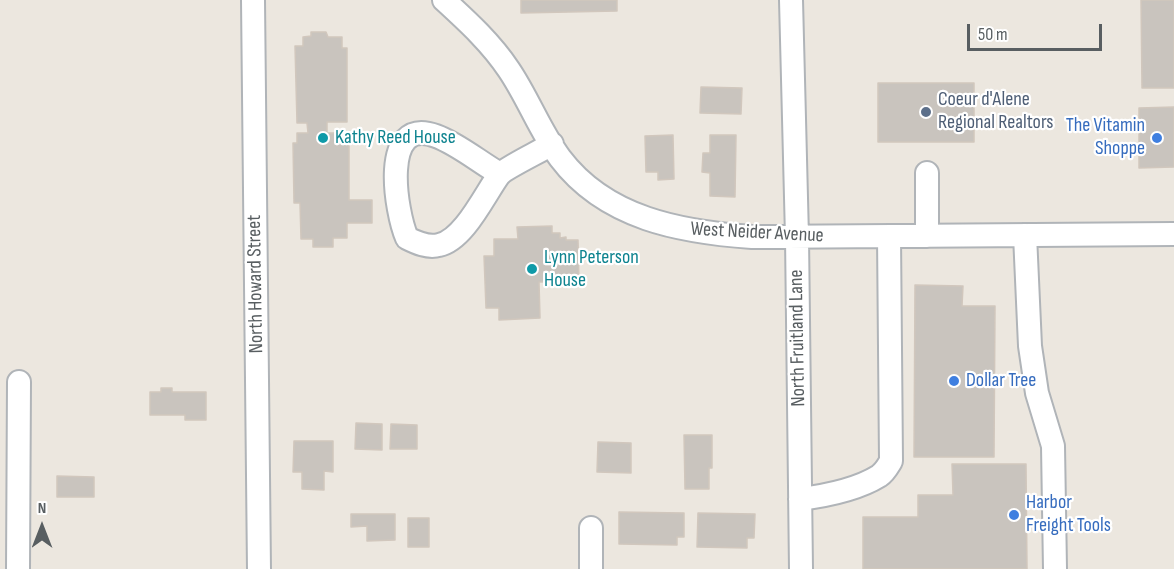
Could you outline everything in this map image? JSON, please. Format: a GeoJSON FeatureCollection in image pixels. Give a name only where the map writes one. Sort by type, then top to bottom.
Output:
{"type":"FeatureCollection","features":[{"type":"Feature","properties":{"kind":"street","name":"North Howard Street"},"geometry":{"type":"LineString","coordinates":[[253,0],[259,569]]}},
{"type":"Feature","properties":{"kind":"street","name":"West Neider Avenue"},"geometry":{"type":"LineString","coordinates":[[444,0],[479,32],[509,70],[560,158],[609,203],[646,220],[709,234],[752,237],[1174,234]]}},
{"type":"Feature","properties":{"kind":"street","name":"North Fruitland Lane"},"geometry":{"type":"LineString","coordinates":[[791,0],[797,237],[801,569]]}},
{"type":"Feature","properties":{"kind":"street"},"geometry":{"type":"LineString","coordinates":[[500,174],[434,135],[417,134],[407,138],[398,155],[395,177],[401,224],[407,238],[420,244],[437,246],[451,241],[480,206],[500,174],[552,144]]}},
{"type":"Feature","properties":{"kind":"street"},"geometry":{"type":"LineString","coordinates":[[927,173],[927,236]]}},
{"type":"Feature","properties":{"kind":"street"},"geometry":{"type":"LineString","coordinates":[[800,499],[820,496],[864,482],[879,475],[891,461],[889,236]]}},
{"type":"Feature","properties":{"kind":"street"},"geometry":{"type":"LineString","coordinates":[[1025,236],[1030,346],[1037,393],[1053,446],[1055,569]]}},
{"type":"Feature","properties":{"kind":"street"},"geometry":{"type":"LineString","coordinates":[[18,569],[19,382]]}},
{"type":"Feature","properties":{"kind":"street"},"geometry":{"type":"LineString","coordinates":[[591,528],[591,569]]}},
{"type":"Feature","properties":{"kind":"building"},"geometry":{"type":"Polygon","coordinates":[[[521,0],[617,0],[617,11],[521,13],[521,0]]]}},
{"type":"Feature","properties":{"kind":"building"},"geometry":{"type":"Polygon","coordinates":[[[1141,0],[1174,0],[1174,88],[1142,88],[1141,0]]]}},
{"type":"Feature","properties":{"kind":"building","name":"Kathy Reed House"},"geometry":{"type":"Polygon","coordinates":[[[311,32],[326,32],[328,37],[342,37],[342,48],[347,48],[347,122],[327,122],[327,133],[349,133],[349,200],[372,200],[372,223],[347,223],[347,238],[333,238],[333,247],[313,247],[313,239],[301,239],[300,203],[294,203],[293,143],[297,143],[297,133],[308,133],[307,123],[297,123],[295,46],[303,46],[303,37],[311,36],[311,32]]]}},
{"type":"Feature","properties":{"kind":"building","name":"Coeur d'Alene Regional Realtors"},"geometry":{"type":"Polygon","coordinates":[[[878,83],[974,83],[974,142],[878,142],[878,83]]]}},
{"type":"Feature","properties":{"kind":"building"},"geometry":{"type":"Polygon","coordinates":[[[701,87],[742,88],[741,114],[700,113],[701,87]]]}},
{"type":"Feature","properties":{"kind":"building","name":"The Vitamin Shoppe"},"geometry":{"type":"Polygon","coordinates":[[[1174,107],[1174,167],[1139,168],[1139,108],[1174,107]]]}},
{"type":"Feature","properties":{"kind":"building"},"geometry":{"type":"Polygon","coordinates":[[[673,135],[674,179],[658,180],[658,172],[646,172],[645,136],[673,135]]]}},
{"type":"Feature","properties":{"kind":"building"},"geometry":{"type":"Polygon","coordinates":[[[710,135],[736,135],[735,197],[710,196],[710,173],[702,172],[703,153],[710,153],[710,135]]]}},
{"type":"Feature","properties":{"kind":"building","name":"Lynn Peterson House"},"geometry":{"type":"Polygon","coordinates":[[[552,226],[552,233],[560,233],[560,238],[578,240],[579,281],[539,282],[540,318],[499,320],[499,308],[486,308],[484,256],[494,256],[494,239],[518,239],[517,227],[552,226]]]}},
{"type":"Feature","properties":{"kind":"building","name":"Dollar Tree"},"geometry":{"type":"Polygon","coordinates":[[[915,285],[963,286],[962,306],[995,306],[994,457],[914,457],[915,285]]]}},
{"type":"Feature","properties":{"kind":"building"},"geometry":{"type":"Polygon","coordinates":[[[161,388],[172,388],[172,392],[206,392],[206,420],[185,420],[185,415],[150,415],[150,392],[161,392],[161,388]]]}},
{"type":"Feature","properties":{"kind":"building"},"geometry":{"type":"Polygon","coordinates":[[[356,423],[382,424],[382,450],[355,449],[356,423]]]}},
{"type":"Feature","properties":{"kind":"building"},"geometry":{"type":"Polygon","coordinates":[[[391,424],[417,425],[417,449],[390,449],[391,424]]]}},
{"type":"Feature","properties":{"kind":"building"},"geometry":{"type":"Polygon","coordinates":[[[684,435],[712,435],[712,468],[709,468],[709,489],[685,489],[684,435]]]}},
{"type":"Feature","properties":{"kind":"building"},"geometry":{"type":"Polygon","coordinates":[[[294,441],[333,441],[333,472],[324,471],[324,490],[302,489],[302,472],[293,472],[294,441]]]}},
{"type":"Feature","properties":{"kind":"building"},"geometry":{"type":"Polygon","coordinates":[[[598,442],[631,443],[631,473],[597,472],[598,442]]]}},
{"type":"Feature","properties":{"kind":"building"},"geometry":{"type":"Polygon","coordinates":[[[952,464],[1026,464],[1027,569],[863,569],[863,517],[918,517],[918,495],[953,495],[952,464]]]}},
{"type":"Feature","properties":{"kind":"building"},"geometry":{"type":"Polygon","coordinates":[[[57,476],[94,477],[94,497],[57,497],[57,476]]]}},
{"type":"Feature","properties":{"kind":"building"},"geometry":{"type":"Polygon","coordinates":[[[619,512],[684,513],[684,537],[677,537],[677,545],[619,544],[619,512]]]}},
{"type":"Feature","properties":{"kind":"building"},"geometry":{"type":"Polygon","coordinates":[[[698,513],[755,514],[754,538],[747,538],[747,548],[697,547],[698,513]]]}},
{"type":"Feature","properties":{"kind":"building"},"geometry":{"type":"Polygon","coordinates":[[[351,514],[395,514],[395,540],[367,541],[367,526],[351,527],[351,514]]]}},
{"type":"Feature","properties":{"kind":"building"},"geometry":{"type":"Polygon","coordinates":[[[408,518],[429,518],[429,547],[408,547],[408,518]]]}},
{"type":"Feature","properties":{"kind":"place","name":"Coeur d'Alene Regional Realtors"},"geometry":{"type":"Point","coordinates":[926,112]}},
{"type":"Feature","properties":{"kind":"place","name":"Kathy Reed House"},"geometry":{"type":"Point","coordinates":[323,138]}},
{"type":"Feature","properties":{"kind":"place","name":"The Vitamin Shoppe"},"geometry":{"type":"Point","coordinates":[1157,138]}},
{"type":"Feature","properties":{"kind":"place","name":"Lynn Peterson House"},"geometry":{"type":"Point","coordinates":[532,269]}},
{"type":"Feature","properties":{"kind":"place","name":"Dollar Tree"},"geometry":{"type":"Point","coordinates":[954,381]}},
{"type":"Feature","properties":{"kind":"place","name":"Harbor Freight Tools"},"geometry":{"type":"Point","coordinates":[1014,515]}}]}
